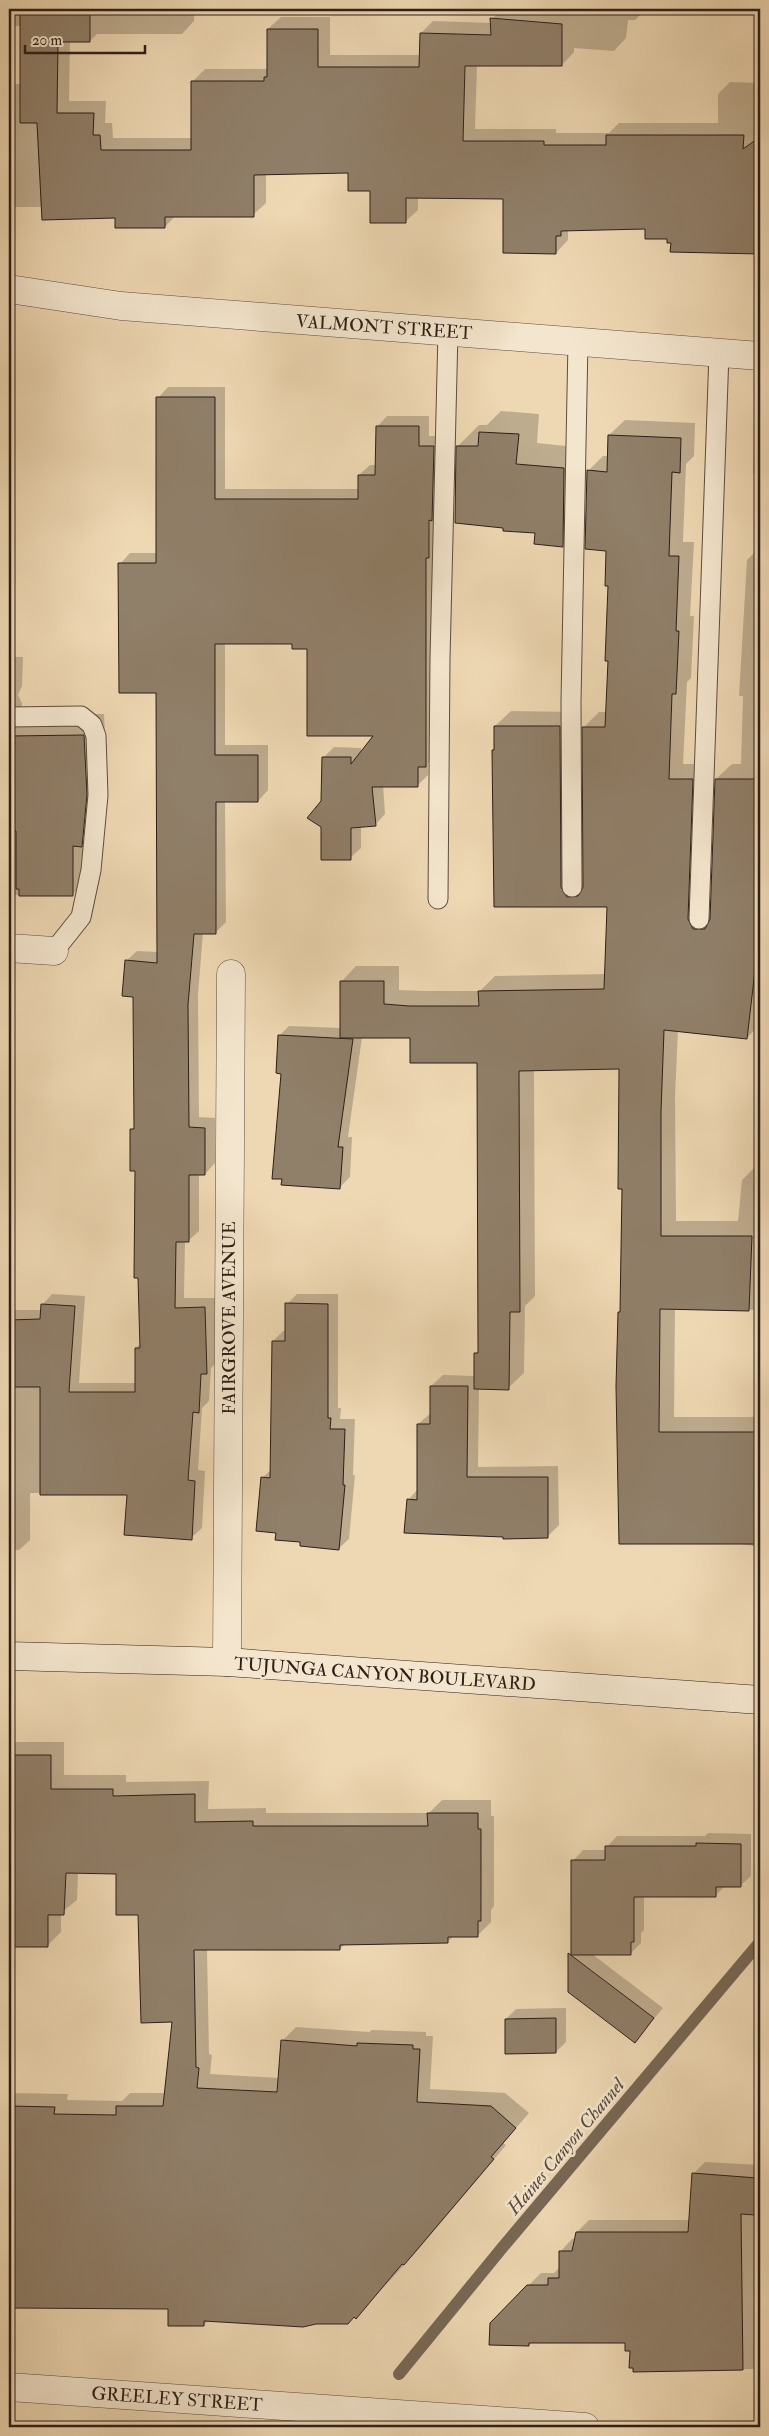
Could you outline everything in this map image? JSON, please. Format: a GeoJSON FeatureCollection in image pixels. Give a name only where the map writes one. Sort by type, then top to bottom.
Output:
{"type":"FeatureCollection","features":[{"type":"Feature","properties":{"kind":"street","name":"VALMONT STREET"},"geometry":{"type":"LineString","coordinates":[[9,289],[120,306],[760,356]]}},
{"type":"Feature","properties":{"kind":"street"},"geometry":{"type":"LineString","coordinates":[[9,948],[54,951]]}},
{"type":"Feature","properties":{"kind":"street","name":"FAIRGROVE AVENUE"},"geometry":{"type":"LineString","coordinates":[[227,1662],[231,974]]}},
{"type":"Feature","properties":{"kind":"street","name":"TUJUNGA CANYON BOULEVARD"},"geometry":{"type":"LineString","coordinates":[[9,1656],[227,1662],[760,1700]]}},
{"type":"Feature","properties":{"kind":"street","name":"GREELEY STREET"},"geometry":{"type":"LineString","coordinates":[[9,2387],[585,2427]]}},
{"type":"Feature","properties":{"kind":"lane"},"geometry":{"type":"LineString","coordinates":[[438,899],[440,650],[448,332]]}},
{"type":"Feature","properties":{"kind":"lane"},"geometry":{"type":"LineString","coordinates":[[572,888],[571,702],[578,342]]}},
{"type":"Feature","properties":{"kind":"lane"},"geometry":{"type":"LineString","coordinates":[[698,919],[719,353]]}},
{"type":"Feature","properties":{"kind":"lane"},"geometry":{"type":"LineString","coordinates":[[9,717],[82,716],[92,725],[96,736],[98,795],[91,870],[81,917],[54,951]]}},
{"type":"Feature","properties":{"kind":"building"},"geometry":{"type":"Polygon","coordinates":[[[20,9],[90,9],[90,42],[58,42],[57,113],[94,113],[93,135],[100,135],[101,150],[191,150],[191,81],[264,81],[264,77],[267,77],[267,29],[318,29],[318,67],[419,67],[420,33],[491,35],[490,18],[562,24],[562,66],[465,66],[463,141],[544,141],[544,145],[606,145],[606,135],[744,135],[743,149],[760,137],[760,254],[670,252],[671,243],[667,243],[667,239],[645,239],[645,229],[561,231],[561,236],[556,236],[556,254],[503,253],[503,199],[406,198],[406,223],[370,223],[370,191],[348,191],[348,173],[254,175],[254,217],[165,217],[165,228],[115,228],[115,218],[42,220],[37,123],[20,123],[20,9]]]}},
{"type":"Feature","properties":{"kind":"building"},"geometry":{"type":"Polygon","coordinates":[[[156,397],[215,397],[215,499],[358,499],[358,475],[375,475],[376,426],[419,426],[419,446],[434,446],[432,521],[429,520],[429,558],[426,558],[426,767],[418,767],[418,787],[372,787],[376,826],[351,828],[351,860],[321,860],[321,827],[307,818],[321,801],[322,757],[351,757],[351,764],[373,736],[307,736],[307,649],[292,649],[292,644],[215,644],[215,755],[258,755],[258,802],[216,802],[216,934],[194,934],[188,1005],[189,1127],[205,1128],[205,1175],[189,1175],[189,1242],[176,1242],[175,1308],[205,1307],[207,1374],[201,1374],[199,1413],[193,1412],[188,1480],[195,1481],[192,1540],[124,1535],[127,1495],[40,1495],[40,1387],[9,1387],[9,1320],[40,1319],[41,1304],[75,1306],[69,1392],[135,1392],[135,1348],[140,1348],[138,1278],[134,1278],[135,1171],[130,1171],[130,1129],[134,1129],[133,997],[122,996],[125,960],[157,963],[156,693],[119,693],[118,563],[156,563],[156,397]]]}},
{"type":"Feature","properties":{"kind":"building"},"geometry":{"type":"Polygon","coordinates":[[[479,432],[519,434],[516,464],[564,468],[563,547],[534,544],[535,533],[503,531],[503,528],[455,523],[456,446],[478,446],[479,432]]]}},
{"type":"Feature","properties":{"kind":"building"},"geometry":{"type":"Polygon","coordinates":[[[608,435],[681,438],[680,473],[672,472],[669,556],[679,556],[676,631],[679,631],[676,694],[672,694],[669,779],[693,779],[688,919],[693,929],[705,929],[710,919],[715,779],[760,779],[760,963],[756,962],[747,1039],[664,1030],[661,1112],[661,1236],[752,1236],[749,1311],[660,1309],[659,1432],[760,1432],[760,1497],[755,1497],[755,1544],[619,1544],[616,1386],[618,1312],[620,1312],[622,1189],[618,1189],[619,1069],[519,1071],[520,1312],[510,1312],[509,1390],[474,1389],[474,1353],[478,1353],[477,1063],[410,1063],[410,1038],[340,1038],[340,981],[384,981],[384,1004],[409,1006],[479,1006],[478,991],[604,989],[607,907],[494,907],[492,750],[494,750],[494,726],[560,726],[561,887],[567,897],[578,896],[583,887],[582,727],[605,727],[608,661],[605,661],[608,586],[605,586],[606,551],[585,549],[587,470],[607,472],[608,435]]]}},
{"type":"Feature","properties":{"kind":"building"},"geometry":{"type":"Polygon","coordinates":[[[84,735],[87,795],[82,847],[73,846],[73,896],[19,896],[19,889],[16,889],[16,831],[9,831],[9,736],[84,735]]]}},
{"type":"Feature","properties":{"kind":"building"},"geometry":{"type":"Polygon","coordinates":[[[278,1035],[353,1039],[338,1147],[343,1147],[340,1189],[281,1185],[282,1179],[272,1179],[281,1074],[276,1073],[278,1035]]]}},
{"type":"Feature","properties":{"kind":"building"},"geometry":{"type":"Polygon","coordinates":[[[285,1303],[328,1304],[328,1418],[331,1418],[330,1429],[345,1429],[343,1485],[345,1485],[339,1550],[300,1546],[300,1542],[275,1540],[276,1533],[256,1531],[261,1477],[270,1478],[272,1341],[285,1341],[285,1303]]]}},
{"type":"Feature","properties":{"kind":"building"},"geometry":{"type":"Polygon","coordinates":[[[430,1386],[468,1386],[467,1477],[548,1477],[548,1538],[503,1539],[503,1537],[404,1533],[407,1499],[417,1500],[417,1424],[430,1424],[430,1386]]]}},
{"type":"Feature","properties":{"kind":"building"},"geometry":{"type":"Polygon","coordinates":[[[9,1755],[51,1755],[51,1789],[113,1789],[113,1796],[195,1794],[195,1822],[253,1821],[253,1826],[428,1826],[427,1813],[478,1813],[478,1829],[481,1829],[481,1921],[478,1921],[478,1937],[448,1937],[448,1943],[340,1945],[340,1950],[194,1950],[196,2067],[199,2068],[197,2088],[277,2092],[281,2040],[357,2046],[357,2043],[413,2045],[413,2049],[420,2049],[417,2102],[491,2106],[516,2128],[491,2157],[494,2159],[404,2265],[402,2264],[356,2319],[354,2317],[348,2324],[316,2324],[303,2327],[204,2321],[204,2326],[168,2326],[168,2309],[9,2308],[9,2106],[55,2107],[54,2114],[116,2115],[116,2106],[163,2106],[172,2022],[141,2023],[138,1915],[116,1915],[116,1874],[66,1873],[64,1915],[48,1915],[48,1947],[9,1947],[9,1755]]]}},
{"type":"Feature","properties":{"kind":"building"},"geometry":{"type":"Polygon","coordinates":[[[696,1843],[741,1844],[741,1887],[716,1887],[716,1897],[634,1897],[634,1942],[631,1942],[631,1955],[571,1955],[571,1860],[605,1860],[605,1846],[696,1846],[696,1843]]]}},
{"type":"Feature","properties":{"kind":"building"},"geometry":{"type":"Polygon","coordinates":[[[568,1953],[654,2018],[635,2043],[568,1992],[568,1953]]]}},
{"type":"Feature","properties":{"kind":"building"},"geometry":{"type":"Polygon","coordinates":[[[556,2018],[556,2053],[505,2054],[505,2019],[556,2018]]]}},
{"type":"Feature","properties":{"kind":"building"},"geometry":{"type":"Polygon","coordinates":[[[692,2173],[757,2178],[755,2215],[741,2214],[743,2370],[633,2372],[633,2368],[629,2368],[630,2351],[625,2351],[625,2343],[529,2343],[529,2346],[489,2345],[490,2323],[527,2285],[548,2285],[548,2278],[559,2278],[559,2251],[572,2251],[576,2232],[688,2232],[692,2173]]]}},
{"type":"Feature","properties":{"kind":"waterway","name":"Haines Canyon Channel"},"geometry":{"type":"LineString","coordinates":[[399,2374],[502,2248],[760,1942]]}}]}
